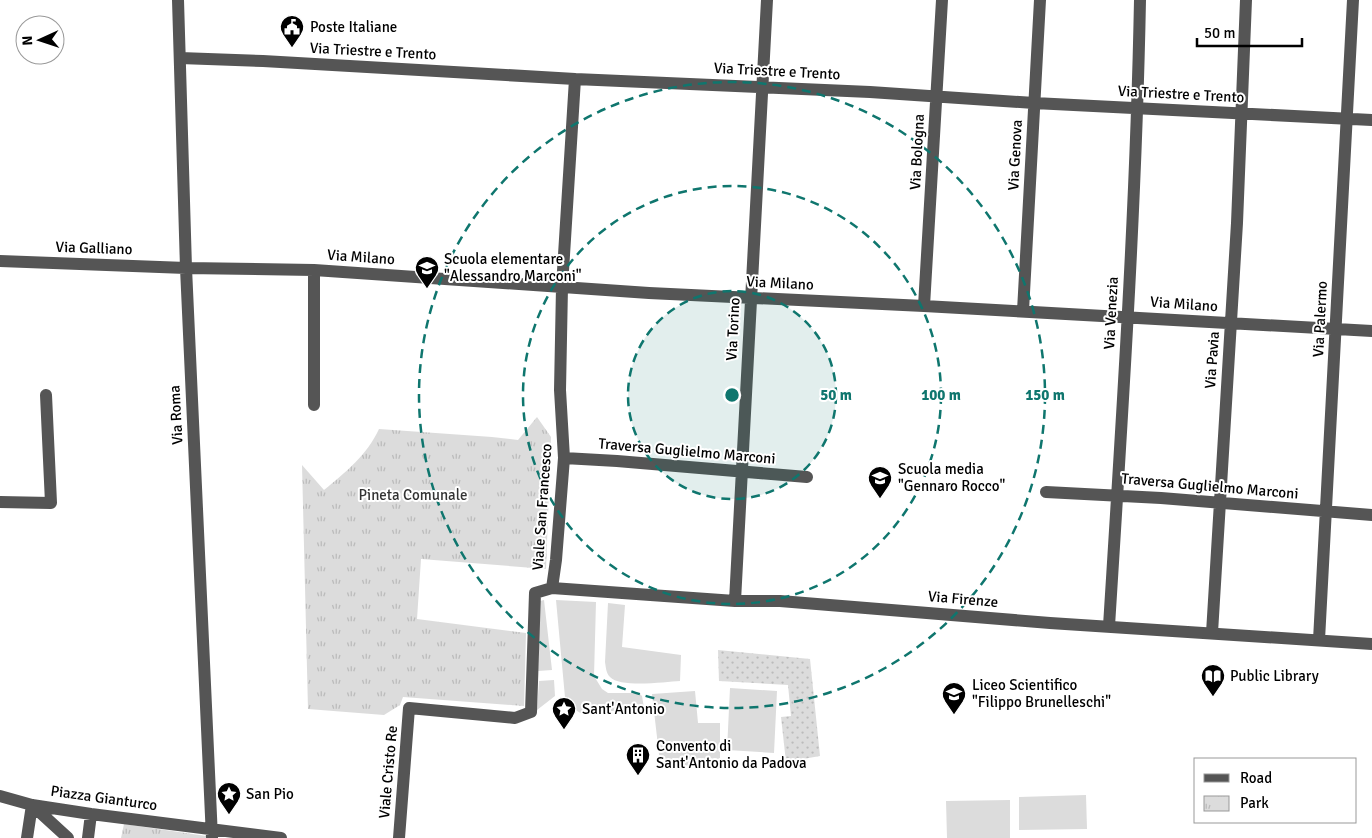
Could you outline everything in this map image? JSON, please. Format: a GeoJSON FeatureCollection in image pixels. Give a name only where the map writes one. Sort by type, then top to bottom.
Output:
{"type":"FeatureCollection","features":[{"type":"Feature","properties":{"kind":"street","name":"Via Roma"},"geometry":{"type":"LineString","coordinates":[[178,0],[186,268],[212,834]]}},
{"type":"Feature","properties":{"kind":"street","name":"Via Torino"},"geometry":{"type":"LineString","coordinates":[[735,600],[767,0]]}},
{"type":"Feature","properties":{"kind":"street","name":"Via Bologna"},"geometry":{"type":"LineString","coordinates":[[924,306],[942,0]]}},
{"type":"Feature","properties":{"kind":"street","name":"Via Genova"},"geometry":{"type":"LineString","coordinates":[[1023,312],[1040,0]]}},
{"type":"Feature","properties":{"kind":"street","name":"Via Venezia"},"geometry":{"type":"LineString","coordinates":[[1109,626],[1128,317],[1138,108],[1140,0]]}},
{"type":"Feature","properties":{"kind":"street","name":"Via Pavia"},"geometry":{"type":"LineString","coordinates":[[1212,633],[1231,324],[1246,0]]}},
{"type":"Feature","properties":{"kind":"street","name":"Via Palermo"},"geometry":{"type":"LineString","coordinates":[[1319,640],[1353,0]]}},
{"type":"Feature","properties":{"kind":"street","name":"Via Triestre e Trento"},"geometry":{"type":"LineString","coordinates":[[180,58],[1372,120]]}},
{"type":"Feature","properties":{"kind":"street","name":"Viale San Francesco"},"geometry":{"type":"LineString","coordinates":[[409,708],[515,718],[531,712],[535,593],[552,588],[564,458],[560,390],[562,287],[575,79]]}},
{"type":"Feature","properties":{"kind":"street","name":"Via Galliano"},"geometry":{"type":"LineString","coordinates":[[0,261],[186,268]]}},
{"type":"Feature","properties":{"kind":"street","name":"Via Milano"},"geometry":{"type":"LineString","coordinates":[[186,268],[314,270],[751,298],[1372,331]]}},
{"type":"Feature","properties":{"kind":"street"},"geometry":{"type":"LineString","coordinates":[[314,270],[314,405]]}},
{"type":"Feature","properties":{"kind":"street"},"geometry":{"type":"LineString","coordinates":[[0,502],[52,503],[46,396]]}},
{"type":"Feature","properties":{"kind":"street","name":"Traversa Guglielmo Marconi"},"geometry":{"type":"LineString","coordinates":[[564,458],[807,477]]}},
{"type":"Feature","properties":{"kind":"street","name":"Traversa Guglielmo Marconi"},"geometry":{"type":"LineString","coordinates":[[1046,492],[1117,495],[1372,515]]}},
{"type":"Feature","properties":{"kind":"street","name":"Via Firenze"},"geometry":{"type":"LineString","coordinates":[[552,588],[735,600],[780,601],[1372,644]]}},
{"type":"Feature","properties":{"kind":"street","name":"Viale Cristo Re"},"geometry":{"type":"LineString","coordinates":[[399,838],[409,708]]}},
{"type":"Feature","properties":{"kind":"street"},"geometry":{"type":"LineString","coordinates":[[0,796],[32,805],[26,838]]}},
{"type":"Feature","properties":{"kind":"street","name":"Piazza Gianturco"},"geometry":{"type":"LineString","coordinates":[[32,805],[212,834],[281,838]]}},
{"type":"Feature","properties":{"kind":"street","name":"Piazza Gianturco"},"geometry":{"type":"LineString","coordinates":[[32,805],[68,838]]}},
{"type":"Feature","properties":{"kind":"street"},"geometry":{"type":"LineString","coordinates":[[88,838],[91,814]]}},
{"type":"Feature","properties":{"kind":"green space","name":"Pineta Comunale"},"geometry":{"type":"Polygon","coordinates":[[[537,417],[551,437],[546,569],[421,559],[417,619],[526,633],[524,706],[403,697],[400,705],[384,715],[308,709],[302,465],[324,490],[348,470],[362,455],[379,429],[518,440],[537,417]]]}},
{"type":"Feature","properties":{"kind":"green space"},"geometry":{"type":"Polygon","coordinates":[[[544,600],[552,670],[538,671],[540,601],[544,600]]]}},
{"type":"Feature","properties":{"kind":"green space"},"geometry":{"type":"Polygon","coordinates":[[[556,600],[596,602],[594,676],[602,689],[608,693],[639,693],[642,696],[644,708],[582,714],[574,709],[566,708],[556,600]]]}},
{"type":"Feature","properties":{"kind":"green space"},"geometry":{"type":"Polygon","coordinates":[[[608,603],[625,605],[622,647],[681,655],[680,681],[633,683],[615,680],[610,677],[605,662],[608,603]]]}},
{"type":"Feature","properties":{"kind":"green space"},"geometry":{"type":"Polygon","coordinates":[[[718,650],[810,659],[820,756],[786,762],[781,717],[791,716],[788,685],[719,681],[718,650]]]}},
{"type":"Feature","properties":{"kind":"green space"},"geometry":{"type":"Polygon","coordinates":[[[554,680],[555,696],[537,710],[539,681],[554,680]]]}},
{"type":"Feature","properties":{"kind":"green space"},"geometry":{"type":"Polygon","coordinates":[[[730,688],[777,691],[774,753],[727,750],[730,688]]]}},
{"type":"Feature","properties":{"kind":"green space"},"geometry":{"type":"Polygon","coordinates":[[[695,691],[698,723],[720,723],[720,763],[668,767],[660,763],[652,694],[695,691]]]}},
{"type":"Feature","properties":{"kind":"green space"},"geometry":{"type":"Polygon","coordinates":[[[1086,795],[1087,829],[1019,830],[1019,797],[1086,795]]]}},
{"type":"Feature","properties":{"kind":"green space"},"geometry":{"type":"Polygon","coordinates":[[[1010,800],[1010,838],[947,838],[946,801],[1010,800]]]}},
{"type":"Feature","properties":{"kind":"green space"},"geometry":{"type":"Polygon","coordinates":[[[124,824],[206,836],[207,838],[121,838],[124,824]]]}},
{"type":"Feature","properties":{"kind":"place","name":"Poste Italiane"},"geometry":{"type":"Point","coordinates":[292,48]}},
{"type":"Feature","properties":{"kind":"place","name":"Scuola elementare \"Alessandro Marconi\""},"geometry":{"type":"Point","coordinates":[427,289]}},
{"type":"Feature","properties":{"kind":"place","name":"Scuola media \"Gennaro Rocco\""},"geometry":{"type":"Point","coordinates":[880,499]}},
{"type":"Feature","properties":{"kind":"place","name":"Public Library"},"geometry":{"type":"Point","coordinates":[1213,697]}},
{"type":"Feature","properties":{"kind":"place","name":"Liceo Scientifico \"Filippo Brunelleschi\""},"geometry":{"type":"Point","coordinates":[954,715]}},
{"type":"Feature","properties":{"kind":"place","name":"Sant'Antonio"},"geometry":{"type":"Point","coordinates":[564,730]}},
{"type":"Feature","properties":{"kind":"place","name":"Convento di Sant'Antonio da Padova"},"geometry":{"type":"Point","coordinates":[638,776]}},
{"type":"Feature","properties":{"kind":"place","name":"San Pio"},"geometry":{"type":"Point","coordinates":[229,815]}}]}
